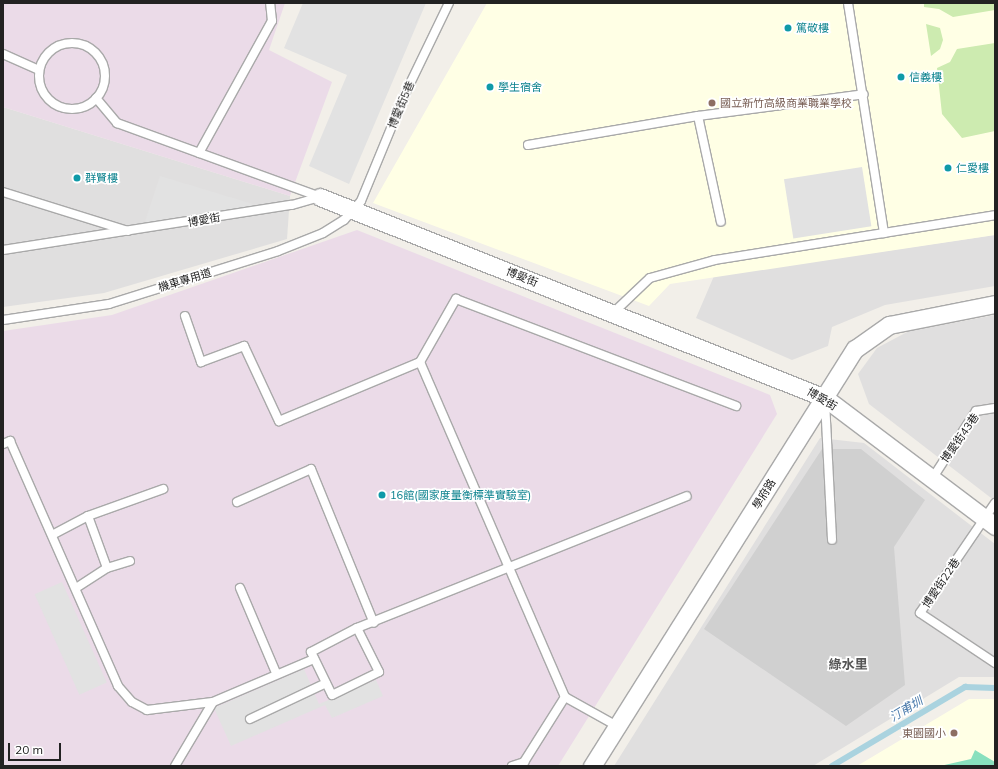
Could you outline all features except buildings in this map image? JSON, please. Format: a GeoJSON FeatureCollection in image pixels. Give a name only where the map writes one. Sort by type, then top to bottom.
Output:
{"type":"FeatureCollection","features":[{"type":"Feature","properties":{"kind":"street","name":"博愛街"},"geometry":{"type":"LineString","coordinates":[[320,197],[357,210],[612,314],[825,398],[990,522]]}},
{"type":"Feature","properties":{"kind":"street","name":"學府路"},"geometry":{"type":"LineString","coordinates":[[592,766],[855,349],[889,325],[995,304]]}},
{"type":"Feature","properties":{"kind":"lane"},"geometry":{"type":"LineString","coordinates":[[199,153],[272,21],[270,3]]}},
{"type":"Feature","properties":{"kind":"lane","name":"博愛街5巷"},"geometry":{"type":"LineString","coordinates":[[357,210],[405,94],[448,3]]}},
{"type":"Feature","properties":{"kind":"lane"},"geometry":{"type":"LineString","coordinates":[[848,3],[864,94],[884,233]]}},
{"type":"Feature","properties":{"kind":"lane"},"geometry":{"type":"LineString","coordinates":[[69,43],[91,49],[99,56],[105,78],[96,98],[78,108],[57,106],[42,91],[39,70],[49,52],[58,45],[69,43]]}},
{"type":"Feature","properties":{"kind":"lane"},"geometry":{"type":"LineString","coordinates":[[3,54],[39,70]]}},
{"type":"Feature","properties":{"kind":"lane"},"geometry":{"type":"LineString","coordinates":[[528,145],[698,116],[864,94]]}},
{"type":"Feature","properties":{"kind":"lane"},"geometry":{"type":"LineString","coordinates":[[96,98],[117,123],[320,197]]}},
{"type":"Feature","properties":{"kind":"lane"},"geometry":{"type":"LineString","coordinates":[[698,116],[721,222]]}},
{"type":"Feature","properties":{"kind":"lane"},"geometry":{"type":"LineString","coordinates":[[3,192],[131,232]]}},
{"type":"Feature","properties":{"kind":"lane","name":"博愛街"},"geometry":{"type":"LineString","coordinates":[[3,250],[131,232],[320,197]]}},
{"type":"Feature","properties":{"kind":"lane","name":"機車專用道"},"geometry":{"type":"LineString","coordinates":[[3,320],[109,304],[234,265],[323,233],[357,210]]}},
{"type":"Feature","properties":{"kind":"lane"},"geometry":{"type":"LineString","coordinates":[[612,314],[650,278],[715,260],[995,215]]}},
{"type":"Feature","properties":{"kind":"lane"},"geometry":{"type":"LineString","coordinates":[[184,316],[201,362],[244,346],[279,421],[420,362],[456,299],[736,406]]}},
{"type":"Feature","properties":{"kind":"lane"},"geometry":{"type":"LineString","coordinates":[[420,362],[565,697],[617,726]]}},
{"type":"Feature","properties":{"kind":"lane"},"geometry":{"type":"LineString","coordinates":[[825,398],[832,540]]}},
{"type":"Feature","properties":{"kind":"lane","name":"博愛街43巷"},"geometry":{"type":"LineString","coordinates":[[932,479],[976,411],[995,408]]}},
{"type":"Feature","properties":{"kind":"lane"},"geometry":{"type":"LineString","coordinates":[[3,444],[10,441],[118,686],[132,702],[147,710],[213,702],[276,672],[314,660]]}},
{"type":"Feature","properties":{"kind":"lane"},"geometry":{"type":"LineString","coordinates":[[237,502],[311,469],[374,623]]}},
{"type":"Feature","properties":{"kind":"lane"},"geometry":{"type":"LineString","coordinates":[[52,535],[88,516],[163,489]]}},
{"type":"Feature","properties":{"kind":"lane"},"geometry":{"type":"LineString","coordinates":[[357,628],[379,672],[332,695],[311,652],[357,628],[374,623],[687,496]]}},
{"type":"Feature","properties":{"kind":"lane"},"geometry":{"type":"LineString","coordinates":[[990,522],[995,503]]}},
{"type":"Feature","properties":{"kind":"lane"},"geometry":{"type":"LineString","coordinates":[[88,516],[107,568]]}},
{"type":"Feature","properties":{"kind":"lane","name":"博愛街22巷"},"geometry":{"type":"LineString","coordinates":[[990,522],[920,613],[995,663]]}},
{"type":"Feature","properties":{"kind":"lane"},"geometry":{"type":"LineString","coordinates":[[76,588],[107,568],[130,561]]}},
{"type":"Feature","properties":{"kind":"lane"},"geometry":{"type":"LineString","coordinates":[[240,588],[276,672]]}},
{"type":"Feature","properties":{"kind":"lane"},"geometry":{"type":"LineString","coordinates":[[250,718],[326,683]]}},
{"type":"Feature","properties":{"kind":"lane"},"geometry":{"type":"LineString","coordinates":[[512,766],[524,762],[565,697]]}},
{"type":"Feature","properties":{"kind":"lane"},"geometry":{"type":"LineString","coordinates":[[175,766],[213,702]]}},
{"type":"Feature","properties":{"kind":"shaded area"},"geometry":{"type":"Polygon","coordinates":[[[3,3],[285,3],[269,50],[332,82],[290,196],[3,107],[3,3]]]}},
{"type":"Feature","properties":{"kind":"shaded area"},"geometry":{"type":"Polygon","coordinates":[[[303,3],[426,3],[349,184],[309,166],[347,75],[284,48],[303,3]]]}},
{"type":"Feature","properties":{"kind":"shaded area","name":"國立新竹高級商業職業學校"},"geometry":{"type":"Polygon","coordinates":[[[487,3],[995,3],[995,235],[670,284],[649,306],[373,203],[487,3]]]}},
{"type":"Feature","properties":{"kind":"shaded area"},"geometry":{"type":"Polygon","coordinates":[[[3,107],[290,196],[287,239],[104,293],[3,307],[3,107]]]}},
{"type":"Feature","properties":{"kind":"shaded area"},"geometry":{"type":"Polygon","coordinates":[[[862,167],[871,226],[793,239],[784,179],[862,167]]]}},
{"type":"Feature","properties":{"kind":"shaded area"},"geometry":{"type":"Polygon","coordinates":[[[160,176],[256,205],[144,225],[160,176]]]}},
{"type":"Feature","properties":{"kind":"shaded area"},"geometry":{"type":"Polygon","coordinates":[[[357,230],[770,395],[777,414],[558,766],[3,766],[3,331],[112,315],[357,230]]]}},
{"type":"Feature","properties":{"kind":"shaded area"},"geometry":{"type":"Polygon","coordinates":[[[995,235],[995,286],[885,305],[832,327],[828,346],[792,360],[696,318],[714,276],[995,235]]]}},
{"type":"Feature","properties":{"kind":"shaded area"},"geometry":{"type":"Polygon","coordinates":[[[995,315],[995,501],[869,404],[858,374],[877,348],[909,331],[995,315]]]}},
{"type":"Feature","properties":{"kind":"shaded area"},"geometry":{"type":"Polygon","coordinates":[[[820,438],[864,443],[995,544],[995,677],[959,677],[813,766],[614,766],[820,438]]]}},
{"type":"Feature","properties":{"kind":"shaded area"},"geometry":{"type":"Polygon","coordinates":[[[822,449],[861,449],[925,500],[894,547],[905,685],[846,726],[704,629],[822,449]]]}},
{"type":"Feature","properties":{"kind":"shaded area"},"geometry":{"type":"Polygon","coordinates":[[[62,582],[107,682],[79,695],[35,594],[62,582]]]}},
{"type":"Feature","properties":{"kind":"shaded area"},"geometry":{"type":"Polygon","coordinates":[[[304,669],[319,704],[376,680],[383,696],[332,718],[325,705],[231,746],[214,708],[304,669]]]}},
{"type":"Feature","properties":{"kind":"shaded area","name":"東園國小"},"geometry":{"type":"Polygon","coordinates":[[[969,699],[995,699],[995,766],[857,766],[969,699]]]}},
{"type":"Feature","properties":{"kind":"green space"},"geometry":{"type":"Polygon","coordinates":[[[924,3],[995,3],[995,10],[953,17],[939,9],[924,7],[924,3]]]}},
{"type":"Feature","properties":{"kind":"green space"},"geometry":{"type":"Polygon","coordinates":[[[926,24],[940,28],[943,40],[940,49],[931,56],[926,24]]]}},
{"type":"Feature","properties":{"kind":"green space"},"geometry":{"type":"Polygon","coordinates":[[[995,43],[995,131],[962,138],[942,114],[937,68],[950,62],[957,49],[995,43]]]}},
{"type":"Feature","properties":{"kind":"green space"},"geometry":{"type":"Polygon","coordinates":[[[975,750],[995,762],[995,766],[940,766],[971,759],[975,750]]]}},
{"type":"Feature","properties":{"kind":"waterway","name":"汀甫圳"},"geometry":{"type":"LineString","coordinates":[[832,766],[965,687],[995,688]]}},
{"type":"Feature","properties":{"kind":"place","name":"篤敬樓"},"geometry":{"type":"Point","coordinates":[788,28]}},
{"type":"Feature","properties":{"kind":"place","name":"信義樓"},"geometry":{"type":"Point","coordinates":[901,77]}},
{"type":"Feature","properties":{"kind":"place","name":"學生宿舍"},"geometry":{"type":"Point","coordinates":[490,87]}},
{"type":"Feature","properties":{"kind":"place","name":"國立新竹高級商業職業學校"},"geometry":{"type":"Point","coordinates":[712,103]}},
{"type":"Feature","properties":{"kind":"place","name":"仁愛樓"},"geometry":{"type":"Point","coordinates":[948,168]}},
{"type":"Feature","properties":{"kind":"place","name":"群賢樓"},"geometry":{"type":"Point","coordinates":[77,178]}},
{"type":"Feature","properties":{"kind":"place","name":"16館(國家度量衡標準實驗室)"},"geometry":{"type":"Point","coordinates":[382,495]}},
{"type":"Feature","properties":{"kind":"place","name":"東園國小"},"geometry":{"type":"Point","coordinates":[954,733]}},
{"type":"Feature","properties":{"kind":"district","name":"綠水里"},"geometry":{"type":"Point","coordinates":[848,664]}}]}
